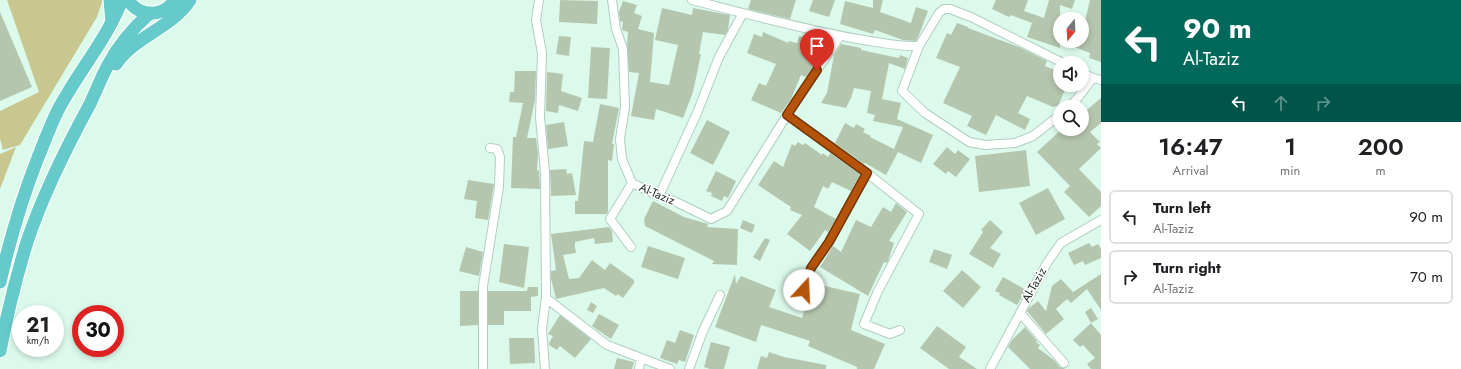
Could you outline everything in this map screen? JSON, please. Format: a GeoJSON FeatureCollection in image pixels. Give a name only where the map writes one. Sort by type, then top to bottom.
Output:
{"type":"FeatureCollection","features":[{"type":"Feature","properties":{"kind":"main road"},"geometry":{"type":"LineString","coordinates":[[110,0],[112,23]]}},
{"type":"Feature","properties":{"kind":"main road"},"geometry":{"type":"LineString","coordinates":[[0,282],[12,229],[57,111],[76,78],[112,23],[122,0]]}},
{"type":"Feature","properties":{"kind":"main road"},"geometry":{"type":"LineString","coordinates":[[128,0],[134,8],[142,12],[150,13],[166,9],[174,0]]}},
{"type":"Feature","properties":{"kind":"main road"},"geometry":{"type":"LineString","coordinates":[[91,102],[121,57],[149,34],[176,17],[184,10],[190,0]]}},
{"type":"Feature","properties":{"kind":"main road"},"geometry":{"type":"LineString","coordinates":[[0,351],[9,304],[32,228],[64,154],[109,64],[131,31],[150,13]]}},
{"type":"Feature","properties":{"kind":"street"},"geometry":{"type":"LineString","coordinates":[[538,0],[536,20],[542,53],[540,117],[545,172],[546,298],[542,329],[545,369]]}},
{"type":"Feature","properties":{"kind":"street","name":"Al-Taziz"},"geometry":{"type":"LineString","coordinates":[[612,0],[616,29],[623,49],[625,107],[620,139],[622,159],[632,183],[711,219],[727,211],[787,115],[840,36]]}},
{"type":"Feature","properties":{"kind":"street"},"geometry":{"type":"LineString","coordinates":[[692,0],[781,23],[840,36],[905,47],[919,46]]}},
{"type":"Feature","properties":{"kind":"street"},"geometry":{"type":"LineString","coordinates":[[1053,58],[971,18],[950,9],[944,9],[939,13],[919,46],[902,90],[925,113],[969,142],[986,145],[1015,143],[1033,136],[1053,120]]}},
{"type":"Feature","properties":{"kind":"street"},"geometry":{"type":"LineString","coordinates":[[659,196],[697,113],[719,58],[744,13]]}},
{"type":"Feature","properties":{"kind":"street"},"geometry":{"type":"LineString","coordinates":[[1076,100],[1097,79]]}},
{"type":"Feature","properties":{"kind":"street"},"geometry":{"type":"LineString","coordinates":[[787,115],[867,173],[919,214],[878,290],[864,324],[890,334],[900,330]]}},
{"type":"Feature","properties":{"kind":"street"},"geometry":{"type":"LineString","coordinates":[[483,369],[483,286],[499,180],[500,157],[497,149],[490,148]]}},
{"type":"Feature","properties":{"kind":"street"},"geometry":{"type":"LineString","coordinates":[[800,300],[811,268],[829,242],[867,173]]}},
{"type":"Feature","properties":{"kind":"street"},"geometry":{"type":"LineString","coordinates":[[631,246],[610,219],[632,183]]}},
{"type":"Feature","properties":{"kind":"street","name":"Al-Taziz"},"geometry":{"type":"LineString","coordinates":[[990,369],[1046,263],[1062,243],[1101,221]]}},
{"type":"Feature","properties":{"kind":"street"},"geometry":{"type":"LineString","coordinates":[[689,369],[703,331],[720,295]]}},
{"type":"Feature","properties":{"kind":"street"},"geometry":{"type":"LineString","coordinates":[[546,298],[607,345],[670,369]]}},
{"type":"Feature","properties":{"kind":"street"},"geometry":{"type":"LineString","coordinates":[[1020,312],[1064,363]]}},
{"type":"Feature","properties":{"kind":"street"},"geometry":{"type":"LineString","coordinates":[[639,369],[641,358]]}},
{"type":"Feature","properties":{"kind":"shaded area"},"geometry":{"type":"Polygon","coordinates":[[[7,0],[102,0],[102,2],[97,17],[20,145],[3,150],[0,139],[0,111],[39,92],[7,0]]]}},
{"type":"Feature","properties":{"kind":"shaded area"},"geometry":{"type":"Polygon","coordinates":[[[16,147],[0,189],[0,154],[16,147]]]}},
{"type":"Feature","properties":{"kind":"building"},"geometry":{"type":"Polygon","coordinates":[[[560,0],[598,1],[597,24],[559,22],[560,0]]]}},
{"type":"Feature","properties":{"kind":"building"},"geometry":{"type":"Polygon","coordinates":[[[751,0],[796,0],[790,19],[748,9],[751,0]]]}},
{"type":"Feature","properties":{"kind":"building"},"geometry":{"type":"Polygon","coordinates":[[[813,0],[835,0],[829,17],[809,11],[813,0]]]}},
{"type":"Feature","properties":{"kind":"building"},"geometry":{"type":"Polygon","coordinates":[[[873,0],[883,0],[880,12],[911,23],[916,7],[928,11],[916,41],[903,40],[875,30],[873,34],[840,24],[845,1],[873,8],[873,0]]]}},
{"type":"Feature","properties":{"kind":"building"},"geometry":{"type":"Polygon","coordinates":[[[996,0],[1028,0],[1024,11],[1044,18],[1049,0],[1075,0],[1072,9],[1060,5],[1060,12],[1053,12],[1053,46],[1027,37],[1032,23],[1011,15],[1009,17],[992,9],[996,0]]]}},
{"type":"Feature","properties":{"kind":"building"},"geometry":{"type":"Polygon","coordinates":[[[1090,0],[1101,0],[1101,62],[1089,58],[1090,53],[1077,48],[1089,48],[1089,12],[1087,12],[1090,0]]]}},
{"type":"Feature","properties":{"kind":"building"},"geometry":{"type":"Polygon","coordinates":[[[623,1],[637,5],[634,13],[642,16],[638,29],[654,33],[650,82],[669,85],[678,45],[655,40],[662,8],[692,15],[693,8],[730,15],[728,30],[725,35],[703,32],[699,54],[701,54],[693,92],[683,118],[656,109],[654,120],[631,116],[639,73],[629,72],[627,45],[628,32],[622,30],[623,22],[620,21],[619,12],[623,1]]]}},
{"type":"Feature","properties":{"kind":"building"},"geometry":{"type":"Polygon","coordinates":[[[0,12],[32,87],[0,101],[0,12]]]}},
{"type":"Feature","properties":{"kind":"building"},"geometry":{"type":"Polygon","coordinates":[[[957,23],[1019,47],[1047,61],[1045,66],[1053,69],[1053,92],[1064,92],[1061,100],[1053,100],[1053,107],[1027,96],[1018,113],[1030,119],[1025,130],[996,115],[986,135],[967,126],[972,116],[943,103],[960,67],[936,58],[947,33],[951,35],[957,23]]]}},
{"type":"Feature","properties":{"kind":"building"},"geometry":{"type":"Polygon","coordinates":[[[763,32],[788,43],[789,41],[797,43],[799,36],[821,43],[814,65],[806,77],[801,75],[791,99],[781,113],[751,100],[759,83],[766,86],[776,64],[747,53],[754,34],[762,37],[763,32]]]}},
{"type":"Feature","properties":{"kind":"building"},"geometry":{"type":"Polygon","coordinates":[[[559,36],[571,37],[569,56],[556,54],[559,36]]]}},
{"type":"Feature","properties":{"kind":"building"},"geometry":{"type":"Polygon","coordinates":[[[841,44],[899,58],[900,55],[908,58],[905,69],[889,63],[882,99],[901,103],[897,119],[933,135],[921,163],[898,152],[886,175],[865,163],[864,164],[835,143],[845,123],[854,128],[856,124],[865,129],[863,132],[871,136],[870,137],[894,149],[903,127],[873,121],[875,115],[867,113],[871,91],[854,88],[846,108],[821,103],[827,93],[834,55],[841,44]]]}},
{"type":"Feature","properties":{"kind":"building"},"geometry":{"type":"Polygon","coordinates":[[[591,47],[610,48],[607,99],[588,98],[591,47]]]}},
{"type":"Feature","properties":{"kind":"building"},"geometry":{"type":"Polygon","coordinates":[[[515,71],[536,71],[535,100],[527,138],[536,138],[538,154],[537,171],[539,170],[540,189],[511,188],[513,137],[516,137],[523,103],[509,102],[510,92],[514,92],[515,71]]]}},
{"type":"Feature","properties":{"kind":"building"},"geometry":{"type":"Polygon","coordinates":[[[547,72],[563,74],[561,91],[582,98],[578,111],[559,105],[558,113],[546,111],[547,72]]]}},
{"type":"Feature","properties":{"kind":"building"},"geometry":{"type":"Polygon","coordinates":[[[1101,98],[1101,123],[1090,132],[1100,142],[1097,144],[1101,148],[1079,169],[1101,192],[1101,206],[1089,217],[1064,192],[1070,186],[1037,152],[1054,136],[1089,136],[1089,108],[1101,98]]]}},
{"type":"Feature","properties":{"kind":"building"},"geometry":{"type":"Polygon","coordinates":[[[600,104],[619,108],[612,144],[614,144],[612,161],[608,160],[608,211],[607,214],[575,214],[575,201],[578,201],[584,141],[593,142],[600,104]]]}},
{"type":"Feature","properties":{"kind":"building"},"geometry":{"type":"Polygon","coordinates":[[[707,120],[730,132],[713,165],[690,153],[707,120]]]}},
{"type":"Feature","properties":{"kind":"building"},"geometry":{"type":"Polygon","coordinates":[[[564,122],[568,146],[548,149],[546,125],[564,122]]]}},
{"type":"Feature","properties":{"kind":"building"},"geometry":{"type":"Polygon","coordinates":[[[798,142],[803,145],[805,143],[822,155],[823,153],[828,157],[830,153],[860,174],[851,191],[832,182],[828,189],[823,186],[814,207],[836,219],[828,232],[825,230],[810,251],[787,234],[802,215],[790,210],[791,207],[758,185],[774,161],[783,167],[792,144],[795,146],[798,142]]]}},
{"type":"Feature","properties":{"kind":"building"},"geometry":{"type":"Polygon","coordinates":[[[947,147],[955,154],[958,150],[970,159],[956,177],[948,171],[946,174],[933,164],[947,147]]]}},
{"type":"Feature","properties":{"kind":"building"},"geometry":{"type":"Polygon","coordinates":[[[1026,150],[1030,186],[979,192],[975,156],[1026,150]]]}},
{"type":"Feature","properties":{"kind":"building"},"geometry":{"type":"Polygon","coordinates":[[[566,169],[567,174],[572,173],[576,195],[551,196],[550,170],[566,169]]]}},
{"type":"Feature","properties":{"kind":"building"},"geometry":{"type":"Polygon","coordinates":[[[716,171],[736,181],[728,198],[724,196],[722,201],[711,196],[712,193],[706,191],[716,171]]]}},
{"type":"Feature","properties":{"kind":"building"},"geometry":{"type":"Polygon","coordinates":[[[468,180],[494,184],[488,220],[475,218],[477,201],[464,199],[468,180]]]}},
{"type":"Feature","properties":{"kind":"building"},"geometry":{"type":"Polygon","coordinates":[[[1048,188],[1065,219],[1036,235],[1019,203],[1048,188]]]}},
{"type":"Feature","properties":{"kind":"building"},"geometry":{"type":"Polygon","coordinates":[[[653,201],[684,217],[708,224],[707,227],[738,229],[737,265],[712,264],[714,261],[645,226],[644,219],[653,201]]]}},
{"type":"Feature","properties":{"kind":"building"},"geometry":{"type":"Polygon","coordinates":[[[896,203],[907,212],[889,241],[894,243],[888,261],[887,263],[884,262],[868,296],[820,267],[833,246],[841,252],[856,220],[871,227],[883,207],[891,212],[896,203]]]}},
{"type":"Feature","properties":{"kind":"building"},"geometry":{"type":"Polygon","coordinates":[[[743,220],[755,225],[752,233],[740,228],[743,220]]]}},
{"type":"Feature","properties":{"kind":"building"},"geometry":{"type":"Polygon","coordinates":[[[990,220],[1003,232],[990,248],[1001,254],[993,268],[969,254],[983,232],[981,230],[990,220]]]}},
{"type":"Feature","properties":{"kind":"building"},"geometry":{"type":"Polygon","coordinates":[[[609,227],[612,231],[613,242],[595,244],[594,238],[575,242],[574,246],[576,253],[563,255],[569,279],[579,278],[592,260],[605,270],[610,263],[634,280],[634,283],[623,298],[618,294],[616,296],[604,288],[556,299],[551,279],[551,271],[556,270],[551,234],[609,227]]]}},
{"type":"Feature","properties":{"kind":"building"},"geometry":{"type":"Polygon","coordinates":[[[765,238],[770,240],[760,261],[753,257],[765,238]]]}},
{"type":"Feature","properties":{"kind":"building"},"geometry":{"type":"Polygon","coordinates":[[[1089,243],[1092,247],[1098,244],[1101,249],[1101,258],[1085,265],[1083,261],[1074,265],[1068,253],[1089,243]]]}},
{"type":"Feature","properties":{"kind":"building"},"geometry":{"type":"Polygon","coordinates":[[[504,244],[529,247],[524,288],[499,282],[504,244]]]}},
{"type":"Feature","properties":{"kind":"building"},"geometry":{"type":"Polygon","coordinates":[[[648,246],[685,258],[678,279],[641,267],[648,246]]]}},
{"type":"Feature","properties":{"kind":"building"},"geometry":{"type":"Polygon","coordinates":[[[466,247],[483,252],[479,276],[459,271],[466,247]]]}},
{"type":"Feature","properties":{"kind":"building"},"geometry":{"type":"Polygon","coordinates":[[[934,249],[952,255],[947,269],[929,262],[934,249]]]}},
{"type":"Feature","properties":{"kind":"building"},"geometry":{"type":"Polygon","coordinates":[[[962,270],[981,287],[963,308],[943,291],[962,270]]]}},
{"type":"Feature","properties":{"kind":"building"},"geometry":{"type":"Polygon","coordinates":[[[735,274],[736,284],[741,276],[776,290],[769,307],[802,318],[812,283],[860,294],[851,330],[885,344],[874,369],[857,369],[857,367],[808,346],[810,341],[761,325],[756,342],[715,327],[735,274]]]}},
{"type":"Feature","properties":{"kind":"building"},"geometry":{"type":"Polygon","coordinates":[[[1101,274],[1101,310],[1087,289],[1071,303],[1067,299],[1056,309],[1064,319],[1046,334],[1027,311],[1038,301],[1046,311],[1052,286],[1061,279],[1073,292],[1101,274]]]}},
{"type":"Feature","properties":{"kind":"building"},"geometry":{"type":"Polygon","coordinates":[[[1003,277],[1026,290],[1017,305],[999,295],[1000,293],[995,291],[1003,277]]]}},
{"type":"Feature","properties":{"kind":"building"},"geometry":{"type":"Polygon","coordinates":[[[528,287],[538,287],[538,296],[531,297],[531,311],[504,311],[504,325],[488,325],[488,291],[527,291],[528,287]]]}},
{"type":"Feature","properties":{"kind":"building"},"geometry":{"type":"Polygon","coordinates":[[[460,291],[478,291],[478,325],[460,326],[460,291]]]}},
{"type":"Feature","properties":{"kind":"building"},"geometry":{"type":"Polygon","coordinates":[[[591,302],[597,306],[593,313],[587,310],[591,302]]]}},
{"type":"Feature","properties":{"kind":"building"},"geometry":{"type":"Polygon","coordinates":[[[1091,308],[1098,319],[1091,323],[1085,312],[1091,308]]]}},
{"type":"Feature","properties":{"kind":"building"},"geometry":{"type":"Polygon","coordinates":[[[599,314],[619,325],[611,339],[592,326],[599,314]]]}},
{"type":"Feature","properties":{"kind":"building"},"geometry":{"type":"Polygon","coordinates":[[[560,315],[591,339],[575,358],[560,346],[557,350],[549,345],[553,336],[548,334],[560,315]]]}},
{"type":"Feature","properties":{"kind":"building"},"geometry":{"type":"Polygon","coordinates":[[[1091,323],[1101,335],[1101,369],[1091,369],[1087,364],[1095,358],[1083,345],[1080,347],[1073,340],[1091,323]]]}},
{"type":"Feature","properties":{"kind":"building"},"geometry":{"type":"Polygon","coordinates":[[[937,326],[966,347],[959,357],[977,369],[949,369],[920,348],[937,326]]]}},
{"type":"Feature","properties":{"kind":"building"},"geometry":{"type":"Polygon","coordinates":[[[1025,327],[1040,345],[1038,348],[1054,360],[1060,367],[1066,369],[1030,369],[1008,347],[1012,340],[1025,327]]]}},
{"type":"Feature","properties":{"kind":"building"},"geometry":{"type":"Polygon","coordinates":[[[680,330],[694,335],[685,362],[679,360],[677,364],[660,358],[667,340],[675,343],[680,330]]]}},
{"type":"Feature","properties":{"kind":"building"},"geometry":{"type":"Polygon","coordinates":[[[509,338],[534,338],[535,363],[510,364],[509,338]]]}},
{"type":"Feature","properties":{"kind":"building"},"geometry":{"type":"Polygon","coordinates":[[[711,342],[730,347],[724,369],[710,369],[704,367],[711,342]]]}},
{"type":"Feature","properties":{"kind":"building"},"geometry":{"type":"Polygon","coordinates":[[[769,352],[784,357],[826,365],[826,369],[757,369],[761,356],[767,358],[769,352]]]}},
{"type":"Feature","properties":{"kind":"building"},"geometry":{"type":"Polygon","coordinates":[[[617,358],[634,362],[632,369],[614,369],[617,358]]]}},
{"type":"Feature","properties":{"kind":"route"},"geometry":{"type":"LineString","coordinates":[[804,290],[811,268],[829,242],[867,173],[787,115],[817,70]]}}]}
